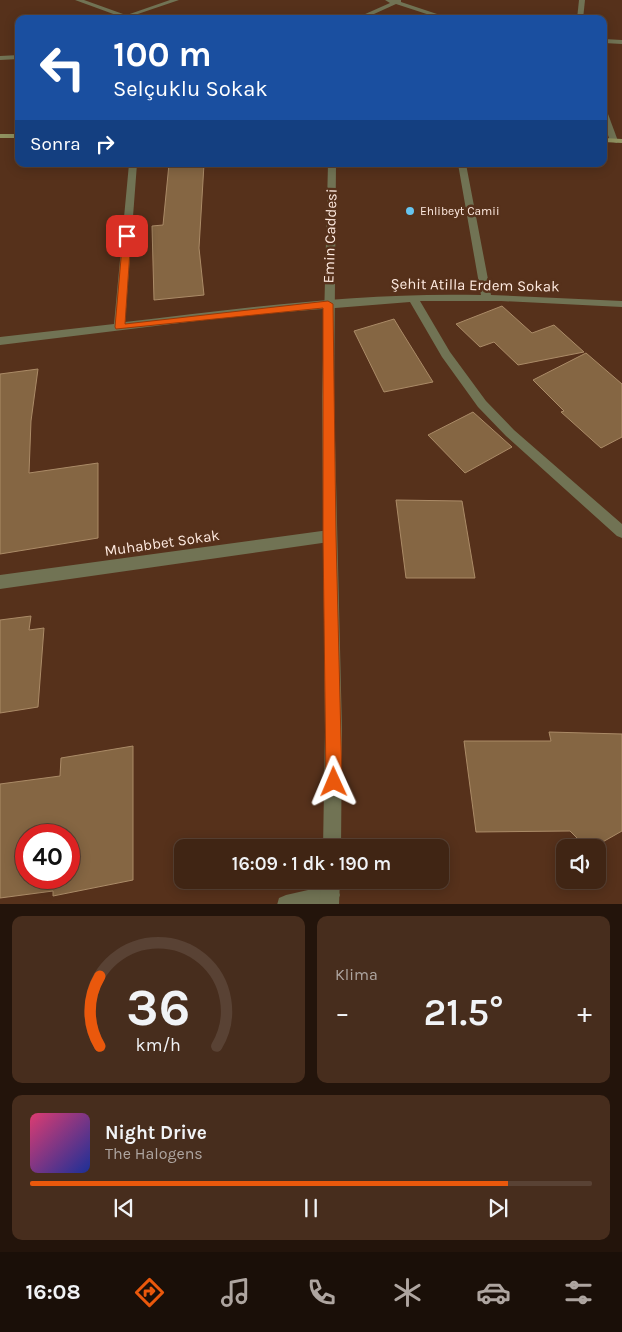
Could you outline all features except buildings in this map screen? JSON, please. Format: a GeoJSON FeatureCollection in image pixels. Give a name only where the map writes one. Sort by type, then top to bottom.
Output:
{"type":"FeatureCollection","features":[{"type":"Feature","properties":{"kind":"main road"},"geometry":{"type":"LineString","coordinates":[[0,136],[15,136]]}},
{"type":"Feature","properties":{"kind":"street"},"geometry":{"type":"LineString","coordinates":[[78,0],[124,15]]}},
{"type":"Feature","properties":{"kind":"street"},"geometry":{"type":"LineString","coordinates":[[130,15],[176,0]]}},
{"type":"Feature","properties":{"kind":"street"},"geometry":{"type":"LineString","coordinates":[[388,0],[399,1],[438,15]]}},
{"type":"Feature","properties":{"kind":"street"},"geometry":{"type":"LineString","coordinates":[[580,15],[582,0]]}},
{"type":"Feature","properties":{"kind":"street"},"geometry":{"type":"LineString","coordinates":[[366,15],[399,1]]}},
{"type":"Feature","properties":{"kind":"street"},"geometry":{"type":"LineString","coordinates":[[607,40],[622,42]]}},
{"type":"Feature","properties":{"kind":"street"},"geometry":{"type":"LineString","coordinates":[[0,58],[15,57]]}},
{"type":"Feature","properties":{"kind":"street"},"geometry":{"type":"LineString","coordinates":[[607,120],[618,141]]}},
{"type":"Feature","properties":{"kind":"street"},"geometry":{"type":"LineString","coordinates":[[120,327],[133,167]]}},
{"type":"Feature","properties":{"kind":"street","name":"Emin Caddesi"},"geometry":{"type":"LineString","coordinates":[[332,167],[328,304],[329,536],[334,800],[332,839]]}},
{"type":"Feature","properties":{"kind":"street"},"geometry":{"type":"LineString","coordinates":[[463,167],[486,297]]}},
{"type":"Feature","properties":{"kind":"street","name":"Şehit Atilla Erdem Sokak"},"geometry":{"type":"LineString","coordinates":[[0,341],[328,304],[413,298],[486,297],[622,304]]}},
{"type":"Feature","properties":{"kind":"street"},"geometry":{"type":"LineString","coordinates":[[413,298],[446,354],[482,404],[510,433],[622,532]]}},
{"type":"Feature","properties":{"kind":"street","name":"Muhabbet Sokak"},"geometry":{"type":"LineString","coordinates":[[0,582],[329,536]]}},
{"type":"Feature","properties":{"kind":"street"},"geometry":{"type":"LineString","coordinates":[[286,904],[330,893]]}},
{"type":"Feature","properties":{"kind":"place","name":"Ehlibeyt Camii"},"geometry":{"type":"Point","coordinates":[410,211]}},
{"type":"Feature","properties":{"kind":"route"},"geometry":{"type":"LineString","coordinates":[[127,236],[120,327],[328,304],[329,536],[334,782]]}}]}
